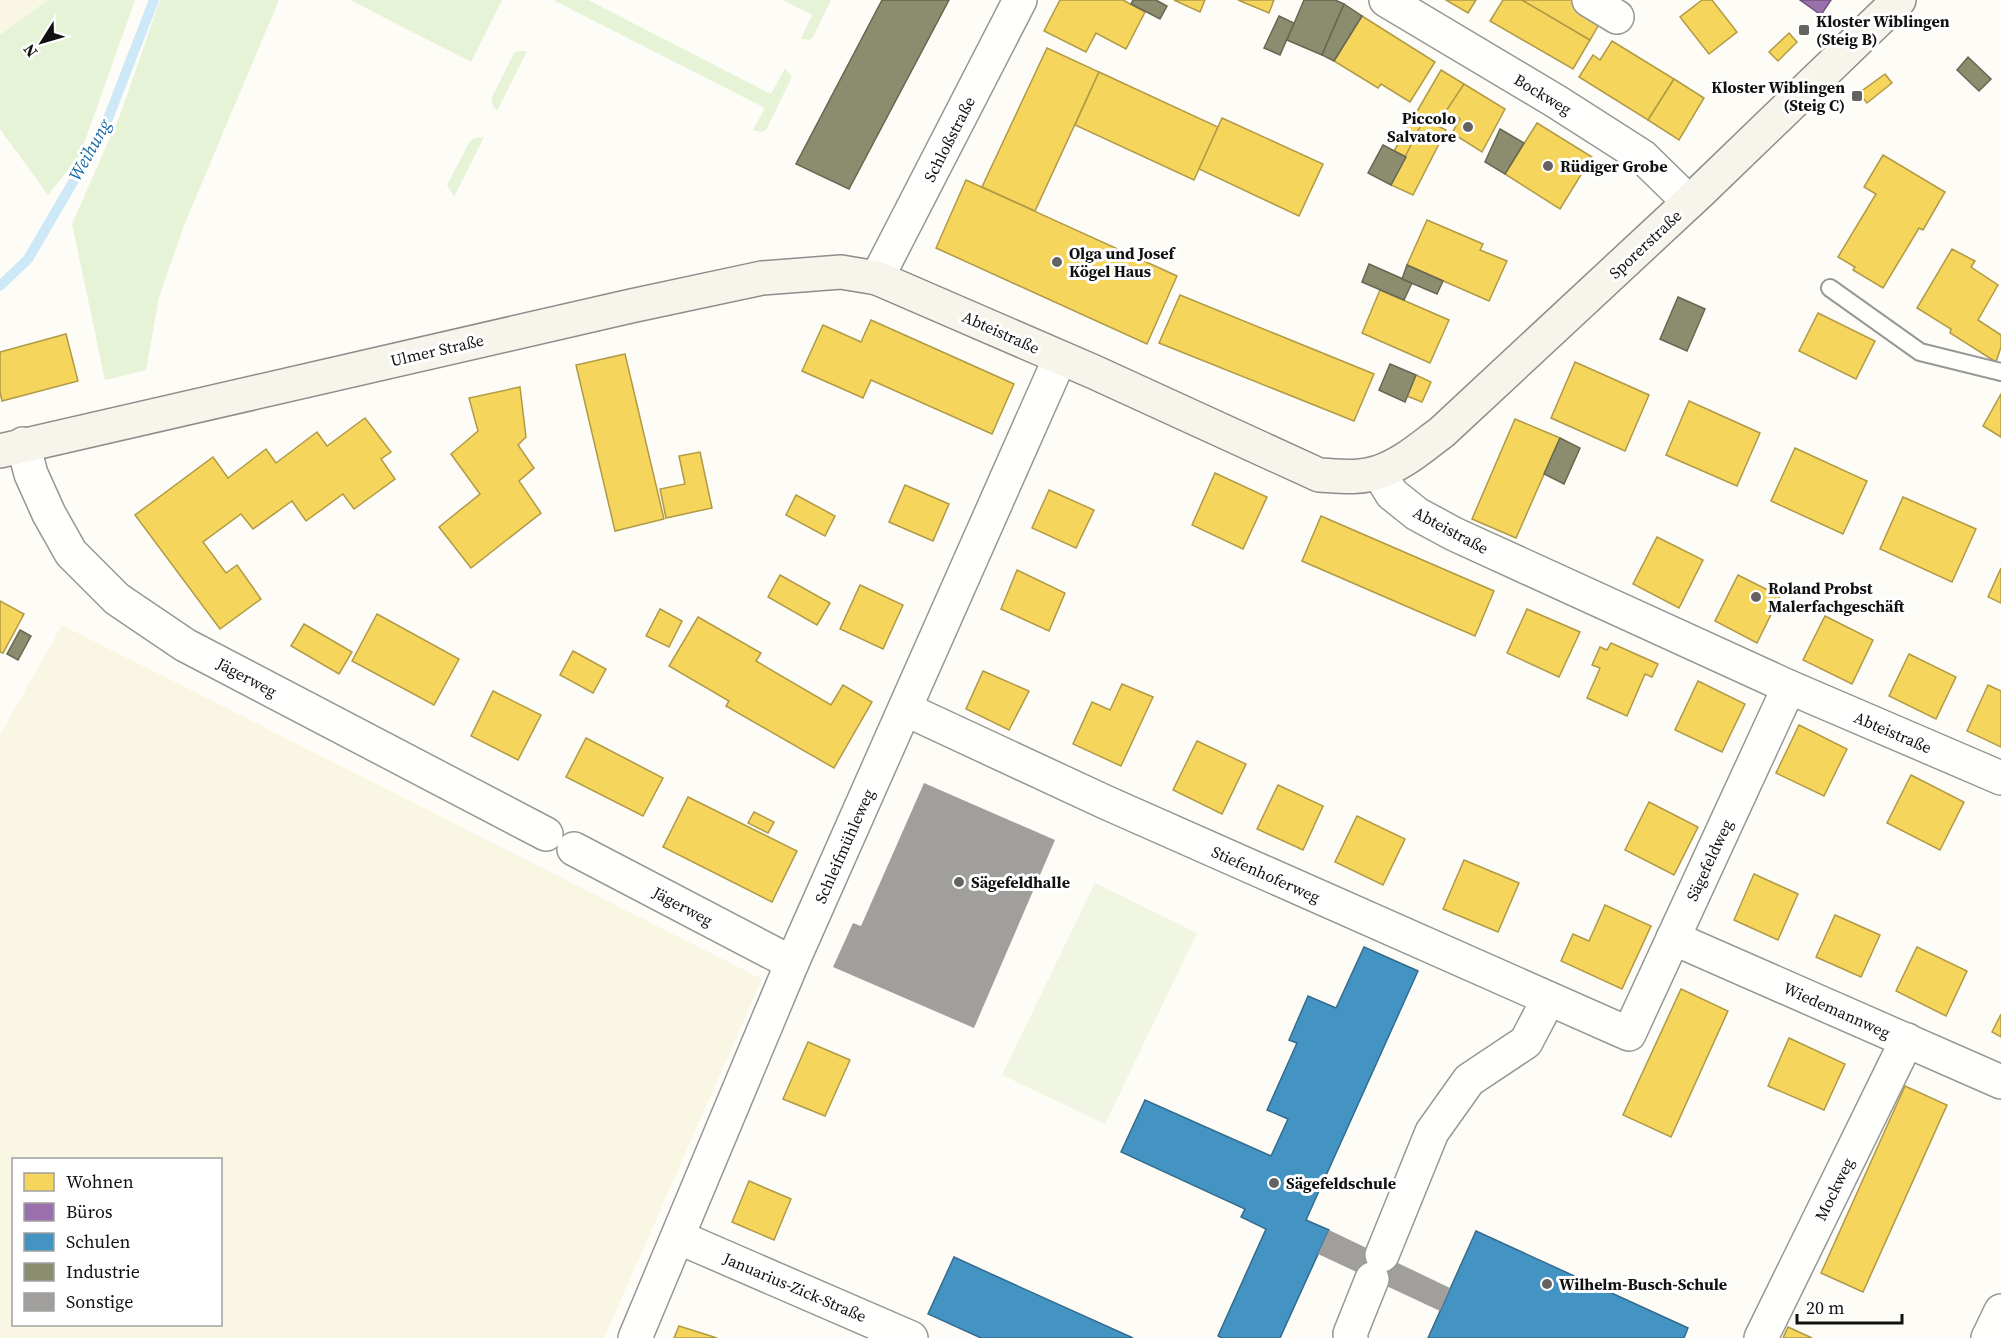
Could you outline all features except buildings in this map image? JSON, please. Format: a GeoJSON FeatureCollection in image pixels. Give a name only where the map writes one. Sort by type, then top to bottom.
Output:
{"type":"FeatureCollection","features":[{"type":"Feature","properties":{"kind":"main road","name":"Sporerstraße"},"geometry":{"type":"LineString","coordinates":[[1379,473],[1407,458],[1442,432],[1689,202],[1899,0]]}},
{"type":"Feature","properties":{"kind":"main road","name":"Ulmer Straße"},"geometry":{"type":"LineString","coordinates":[[11,448],[621,308],[762,278],[842,272],[877,278]]}},
{"type":"Feature","properties":{"kind":"main road","name":"Abteistraße"},"geometry":{"type":"LineString","coordinates":[[877,278],[1318,475],[1351,477],[1379,473]]}},
{"type":"Feature","properties":{"kind":"street","name":"Schloßstraße"},"geometry":{"type":"LineString","coordinates":[[877,278],[1020,0]]}},
{"type":"Feature","properties":{"kind":"street","name":"Bockweg"},"geometry":{"type":"LineString","coordinates":[[1386,0],[1557,102],[1643,157],[1689,202]]}},
{"type":"Feature","properties":{"kind":"street"},"geometry":{"type":"LineString","coordinates":[[1590,0],[1617,17]]}},
{"type":"Feature","properties":{"kind":"street","name":"Schleifmühleweg"},"geometry":{"type":"LineString","coordinates":[[634,1338],[792,963],[1060,358]]}},
{"type":"Feature","properties":{"kind":"street","name":"Jägerweg"},"geometry":{"type":"LineString","coordinates":[[11,448],[31,474],[48,514],[71,553],[117,599],[185,645],[546,834]]}},
{"type":"Feature","properties":{"kind":"street","name":"Abteistraße"},"geometry":{"type":"LineString","coordinates":[[1379,473],[1392,495],[1417,514],[1525,567],[1789,687],[2001,778]]}},
{"type":"Feature","properties":{"kind":"street","name":"Sägefeldweg"},"geometry":{"type":"LineString","coordinates":[[1629,1034],[1789,687]]}},
{"type":"Feature","properties":{"kind":"street","name":"Stiefenhoferweg"},"geometry":{"type":"LineString","coordinates":[[905,709],[1105,802],[1629,1034]]}},
{"type":"Feature","properties":{"kind":"street","name":"Jägerweg"},"geometry":{"type":"LineString","coordinates":[[574,849],[792,963]]}},
{"type":"Feature","properties":{"kind":"street","name":"Wiedemannweg"},"geometry":{"type":"LineString","coordinates":[[1673,938],[2001,1082]]}},
{"type":"Feature","properties":{"kind":"street"},"geometry":{"type":"LineString","coordinates":[[1351,1338],[1350,1334],[1432,1132],[1469,1080],[1526,1042],[1548,1000]]}},
{"type":"Feature","properties":{"kind":"street","name":"Mockweg"},"geometry":{"type":"LineString","coordinates":[[1761,1338],[1906,1040]]}},
{"type":"Feature","properties":{"kind":"street","name":"Januarius-Zick-Straße"},"geometry":{"type":"LineString","coordinates":[[678,1237],[911,1338]]}},
{"type":"Feature","properties":{"kind":"street"},"geometry":{"type":"LineString","coordinates":[[1988,1338],[2001,1311]]}},
{"type":"Feature","properties":{"kind":"lane"},"geometry":{"type":"LineString","coordinates":[[1830,288],[1920,352],[2001,372]]}},
{"type":"Feature","properties":{"kind":"shaded area"},"geometry":{"type":"Polygon","coordinates":[[[0,0],[48,0],[0,35],[0,0]]]}},
{"type":"Feature","properties":{"kind":"shaded area"},"geometry":{"type":"Polygon","coordinates":[[[62,625],[762,979],[604,1338],[0,1338],[0,735],[62,625]]]}},
{"type":"Feature","properties":{"kind":"green space"},"geometry":{"type":"Polygon","coordinates":[[[48,0],[135,0],[80,155],[48,195],[0,129],[0,35],[48,0]]]}},
{"type":"Feature","properties":{"kind":"green space"},"geometry":{"type":"Polygon","coordinates":[[[160,0],[279,0],[185,223],[159,297],[146,370],[105,380],[72,224],[120,115],[160,0]]]}},
{"type":"Feature","properties":{"kind":"green space"},"geometry":{"type":"Polygon","coordinates":[[[350,0],[502,0],[471,62],[350,0]]]}},
{"type":"Feature","properties":{"kind":"green space"},"geometry":{"type":"Polygon","coordinates":[[[553,0],[588,0],[771,94],[785,68],[792,77],[766,130],[761,132],[753,130],[765,108],[553,0]]]}},
{"type":"Feature","properties":{"kind":"green space"},"geometry":{"type":"Polygon","coordinates":[[[782,0],[831,0],[813,37],[809,40],[801,39],[812,15],[782,0]]]}},
{"type":"Feature","properties":{"kind":"green space"},"geometry":{"type":"Polygon","coordinates":[[[527,51],[497,111],[492,104],[492,97],[514,53],[527,51]]]}},
{"type":"Feature","properties":{"kind":"green space"},"geometry":{"type":"Polygon","coordinates":[[[484,137],[454,197],[447,185],[470,141],[484,137]]]}},
{"type":"Feature","properties":{"kind":"green space"},"geometry":{"type":"Polygon","coordinates":[[[1095,883],[1197,933],[1105,1124],[1002,1075],[1095,883]]]}},
{"type":"Feature","properties":{"kind":"waterway","name":"Weihung"},"geometry":{"type":"LineString","coordinates":[[0,286],[28,259],[104,129],[154,0]]}},
{"type":"Feature","properties":{"kind":"place","name":"Kloster Wiblingen (Steig B)"},"geometry":{"type":"Point","coordinates":[1804,30]}},
{"type":"Feature","properties":{"kind":"place","name":"Kloster Wiblingen (Steig C)"},"geometry":{"type":"Point","coordinates":[1857,96]}},
{"type":"Feature","properties":{"kind":"place","name":"Piccolo Salvatore"},"geometry":{"type":"Point","coordinates":[1468,127]}},
{"type":"Feature","properties":{"kind":"place","name":"Rüdiger Grobe"},"geometry":{"type":"Point","coordinates":[1548,166]}},
{"type":"Feature","properties":{"kind":"place","name":"Olga und Josef Kögel Haus"},"geometry":{"type":"Point","coordinates":[1057,262]}},
{"type":"Feature","properties":{"kind":"place","name":"Roland Probst Malerfachgeschäft"},"geometry":{"type":"Point","coordinates":[1756,597]}},
{"type":"Feature","properties":{"kind":"place","name":"Sägefeldhalle"},"geometry":{"type":"Point","coordinates":[959,882]}},
{"type":"Feature","properties":{"kind":"place","name":"Sägefeldschule"},"geometry":{"type":"Point","coordinates":[1274,1183]}},
{"type":"Feature","properties":{"kind":"place","name":"Wilhelm-Busch-Schule"},"geometry":{"type":"Point","coordinates":[1547,1284]}}]}
